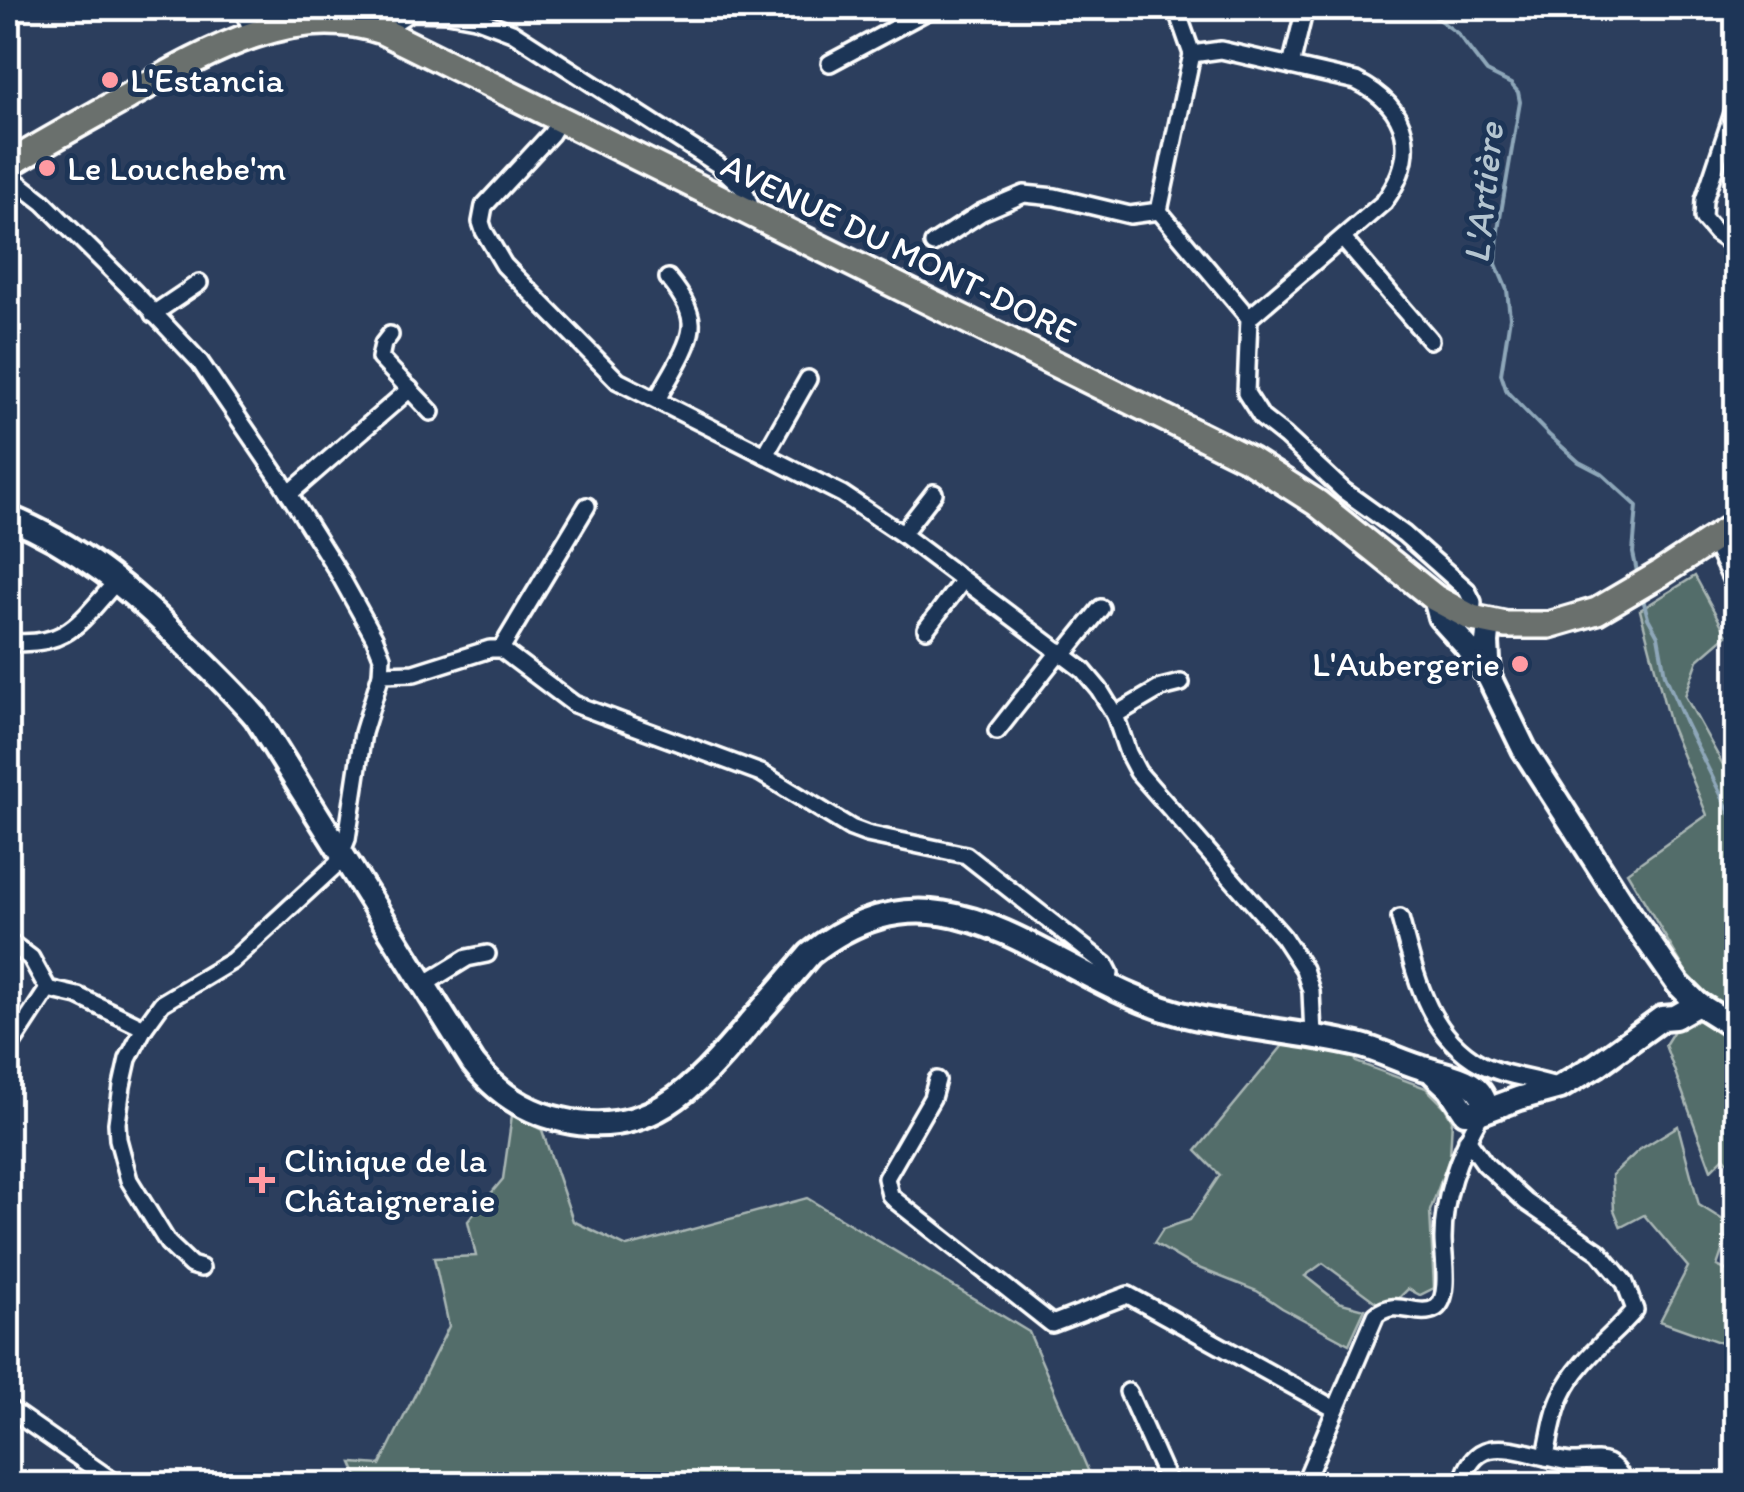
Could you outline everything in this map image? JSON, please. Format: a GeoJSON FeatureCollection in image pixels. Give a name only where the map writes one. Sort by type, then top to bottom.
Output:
{"type":"FeatureCollection","features":[{"type":"Feature","properties":{"kind":"main road","name":"AVENUE DU MONT-DORE"},"geometry":{"type":"LineString","coordinates":[[8,164],[252,30],[284,21],[357,14],[382,31],[1250,460],[1317,503],[1435,598],[1489,622],[1549,625],[1597,611],[1736,524]]}},
{"type":"Feature","properties":{"kind":"street"},"geometry":{"type":"LineString","coordinates":[[236,8],[243,10],[252,30]]}},
{"type":"Feature","properties":{"kind":"street"},"geometry":{"type":"LineString","coordinates":[[830,63],[934,8]]}},
{"type":"Feature","properties":{"kind":"street"},"geometry":{"type":"LineString","coordinates":[[1158,211],[1192,54],[1178,14],[1180,8]]}},
{"type":"Feature","properties":{"kind":"street"},"geometry":{"type":"LineString","coordinates":[[1292,66],[1306,8]]}},
{"type":"Feature","properties":{"kind":"street"},"geometry":{"type":"LineString","coordinates":[[382,31],[410,12],[475,18],[512,32],[717,164],[744,189],[753,214]]}},
{"type":"Feature","properties":{"kind":"street"},"geometry":{"type":"LineString","coordinates":[[1192,54],[1222,50],[1356,81],[1374,90],[1388,104],[1405,140],[1405,164],[1384,202],[1250,318]]}},
{"type":"Feature","properties":{"kind":"street"},"geometry":{"type":"LineString","coordinates":[[1736,104],[1704,200],[1703,218],[1736,247]]}},
{"type":"Feature","properties":{"kind":"street"},"geometry":{"type":"LineString","coordinates":[[560,119],[551,134],[484,206],[484,232],[504,265],[618,382],[842,494],[1084,670],[1115,714],[1138,772],[1282,938],[1304,969],[1311,992],[1313,1036]]}},
{"type":"Feature","properties":{"kind":"street"},"geometry":{"type":"LineString","coordinates":[[8,175],[42,202],[200,362],[338,572],[382,657],[364,733],[350,824],[337,864],[248,948],[162,1003],[128,1060],[118,1129],[129,1180],[168,1243],[191,1265],[200,1268]]}},
{"type":"Feature","properties":{"kind":"street"},"geometry":{"type":"LineString","coordinates":[[933,244],[982,212],[1024,194],[1130,215],[1158,211]]}},
{"type":"Feature","properties":{"kind":"street"},"geometry":{"type":"LineString","coordinates":[[1158,211],[1250,318],[1246,393],[1262,418],[1344,492],[1404,534],[1467,590],[1489,622],[1498,651],[1482,660]]}},
{"type":"Feature","properties":{"kind":"street"},"geometry":{"type":"LineString","coordinates":[[1343,239],[1430,340]]}},
{"type":"Feature","properties":{"kind":"street"},"geometry":{"type":"LineString","coordinates":[[657,400],[692,327],[678,290],[668,278]]}},
{"type":"Feature","properties":{"kind":"street"},"geometry":{"type":"LineString","coordinates":[[154,314],[199,283]]}},
{"type":"Feature","properties":{"kind":"street"},"geometry":{"type":"LineString","coordinates":[[390,335],[380,358],[431,412]]}},
{"type":"Feature","properties":{"kind":"street"},"geometry":{"type":"LineString","coordinates":[[765,455],[808,379]]}},
{"type":"Feature","properties":{"kind":"street"},"geometry":{"type":"LineString","coordinates":[[289,494],[410,390]]}},
{"type":"Feature","properties":{"kind":"street"},"geometry":{"type":"LineString","coordinates":[[902,534],[934,493]]}},
{"type":"Feature","properties":{"kind":"street"},"geometry":{"type":"LineString","coordinates":[[501,649],[587,506]]}},
{"type":"Feature","properties":{"kind":"street"},"geometry":{"type":"LineString","coordinates":[[8,518],[57,541],[117,581],[172,629],[256,717],[473,1063],[496,1088],[540,1114],[606,1124],[668,1105],[706,1073],[810,954],[846,929],[887,914],[913,911],[963,916],[1159,1008],[1364,1046],[1431,1071],[1474,1105]]}},
{"type":"Feature","properties":{"kind":"street"},"geometry":{"type":"LineString","coordinates":[[1712,542],[1736,589]]}},
{"type":"Feature","properties":{"kind":"street"},"geometry":{"type":"LineString","coordinates":[[926,628],[963,580]]}},
{"type":"Feature","properties":{"kind":"street"},"geometry":{"type":"LineString","coordinates":[[8,642],[31,644],[56,639],[80,624],[117,581]]}},
{"type":"Feature","properties":{"kind":"street"},"geometry":{"type":"LineString","coordinates":[[1435,598],[1440,617],[1482,660],[1524,750],[1678,984],[1698,1004],[1736,1028]]}},
{"type":"Feature","properties":{"kind":"street"},"geometry":{"type":"LineString","coordinates":[[997,732],[1102,608]]}},
{"type":"Feature","properties":{"kind":"street"},"geometry":{"type":"LineString","coordinates":[[1482,660],[1489,622]]}},
{"type":"Feature","properties":{"kind":"street"},"geometry":{"type":"LineString","coordinates":[[380,674],[414,673],[501,649],[574,704],[761,773],[850,828],[966,854],[1106,964],[1110,973],[1108,985]]}},
{"type":"Feature","properties":{"kind":"street"},"geometry":{"type":"LineString","coordinates":[[1115,714],[1161,688],[1181,683]]}},
{"type":"Feature","properties":{"kind":"street"},"geometry":{"type":"LineString","coordinates":[[1400,918],[1425,1003],[1452,1042],[1495,1070],[1560,1087]]}},
{"type":"Feature","properties":{"kind":"street"},"geometry":{"type":"LineString","coordinates":[[8,944],[31,958],[48,988],[78,996],[144,1028]]}},
{"type":"Feature","properties":{"kind":"street"},"geometry":{"type":"LineString","coordinates":[[423,985],[468,958],[486,954]]}},
{"type":"Feature","properties":{"kind":"street"},"geometry":{"type":"LineString","coordinates":[[1662,1018],[1678,984]]}},
{"type":"Feature","properties":{"kind":"street"},"geometry":{"type":"LineString","coordinates":[[8,1050],[48,988]]}},
{"type":"Feature","properties":{"kind":"street"},"geometry":{"type":"LineString","coordinates":[[1304,1484],[1376,1315],[1388,1307],[1433,1309],[1442,1300],[1444,1212],[1474,1105],[1495,1091],[1520,1098],[1560,1087],[1662,1018],[1675,1017],[1698,1004]]}},
{"type":"Feature","properties":{"kind":"street"},"geometry":{"type":"LineString","coordinates":[[936,1080],[932,1098],[890,1168],[887,1186],[896,1201],[1052,1324],[1128,1295],[1334,1409]]}},
{"type":"Feature","properties":{"kind":"street"},"geometry":{"type":"LineString","coordinates":[[1467,1140],[1526,1202],[1600,1252],[1625,1283],[1636,1310],[1569,1382],[1560,1397],[1546,1457]]}},
{"type":"Feature","properties":{"kind":"street"},"geometry":{"type":"LineString","coordinates":[[1128,1392],[1169,1484]]}},
{"type":"Feature","properties":{"kind":"street"},"geometry":{"type":"LineString","coordinates":[[8,1408],[116,1484]]}},
{"type":"Feature","properties":{"kind":"street"},"geometry":{"type":"LineString","coordinates":[[1462,1484],[1466,1468],[1487,1449],[1511,1449],[1571,1462],[1598,1459],[1618,1472],[1626,1484]]}},
{"type":"Feature","properties":{"kind":"green space"},"geometry":{"type":"Polygon","coordinates":[[[1695,576],[1727,635],[1698,660],[1685,696],[1736,788],[1736,1172],[1724,1157],[1711,1170],[1665,1045],[1698,992],[1627,872],[1707,815],[1670,725],[1640,610],[1695,576]]]}},
{"type":"Feature","properties":{"kind":"green space"},"geometry":{"type":"Polygon","coordinates":[[[1285,1043],[1356,1056],[1356,1062],[1426,1088],[1452,1120],[1450,1156],[1430,1211],[1434,1288],[1420,1295],[1408,1289],[1399,1298],[1377,1303],[1323,1263],[1305,1276],[1338,1302],[1365,1309],[1349,1344],[1257,1291],[1191,1265],[1154,1243],[1163,1229],[1190,1220],[1220,1175],[1196,1151],[1285,1043]]]}},
{"type":"Feature","properties":{"kind":"green space"},"geometry":{"type":"Polygon","coordinates":[[[512,1115],[542,1130],[573,1221],[627,1247],[807,1198],[1029,1332],[1094,1484],[361,1484],[352,1463],[380,1465],[449,1326],[434,1258],[476,1256],[468,1221],[503,1179],[512,1115]]]}},
{"type":"Feature","properties":{"kind":"green space"},"geometry":{"type":"Polygon","coordinates":[[[1678,1126],[1699,1205],[1731,1225],[1717,1266],[1736,1275],[1733,1347],[1660,1321],[1688,1267],[1644,1215],[1621,1227],[1614,1210],[1612,1175],[1639,1150],[1678,1126]]]}},
{"type":"Feature","properties":{"kind":"waterway","name":"L'Artière"},"geometry":{"type":"LineString","coordinates":[[1423,8],[1457,33],[1487,72],[1518,92],[1520,102],[1498,230],[1496,264],[1507,290],[1510,317],[1501,374],[1507,392],[1549,435],[1637,506],[1633,553],[1638,576]]}},
{"type":"Feature","properties":{"kind":"waterway","name":"L'Artière"},"geometry":{"type":"LineString","coordinates":[[1642,595],[1658,636],[1665,675],[1736,825]]}},
{"type":"Feature","properties":{"kind":"place","name":"L'Estancia"},"geometry":{"type":"Point","coordinates":[110,80]}},
{"type":"Feature","properties":{"kind":"place","name":"Le Louchebe'm"},"geometry":{"type":"Point","coordinates":[47,168]}},
{"type":"Feature","properties":{"kind":"place","name":"L'Aubergerie"},"geometry":{"type":"Point","coordinates":[1520,664]}},
{"type":"Feature","properties":{"kind":"place","name":"Clinique de la Châtaigneraie"},"geometry":{"type":"Point","coordinates":[262,1180]}}]}
